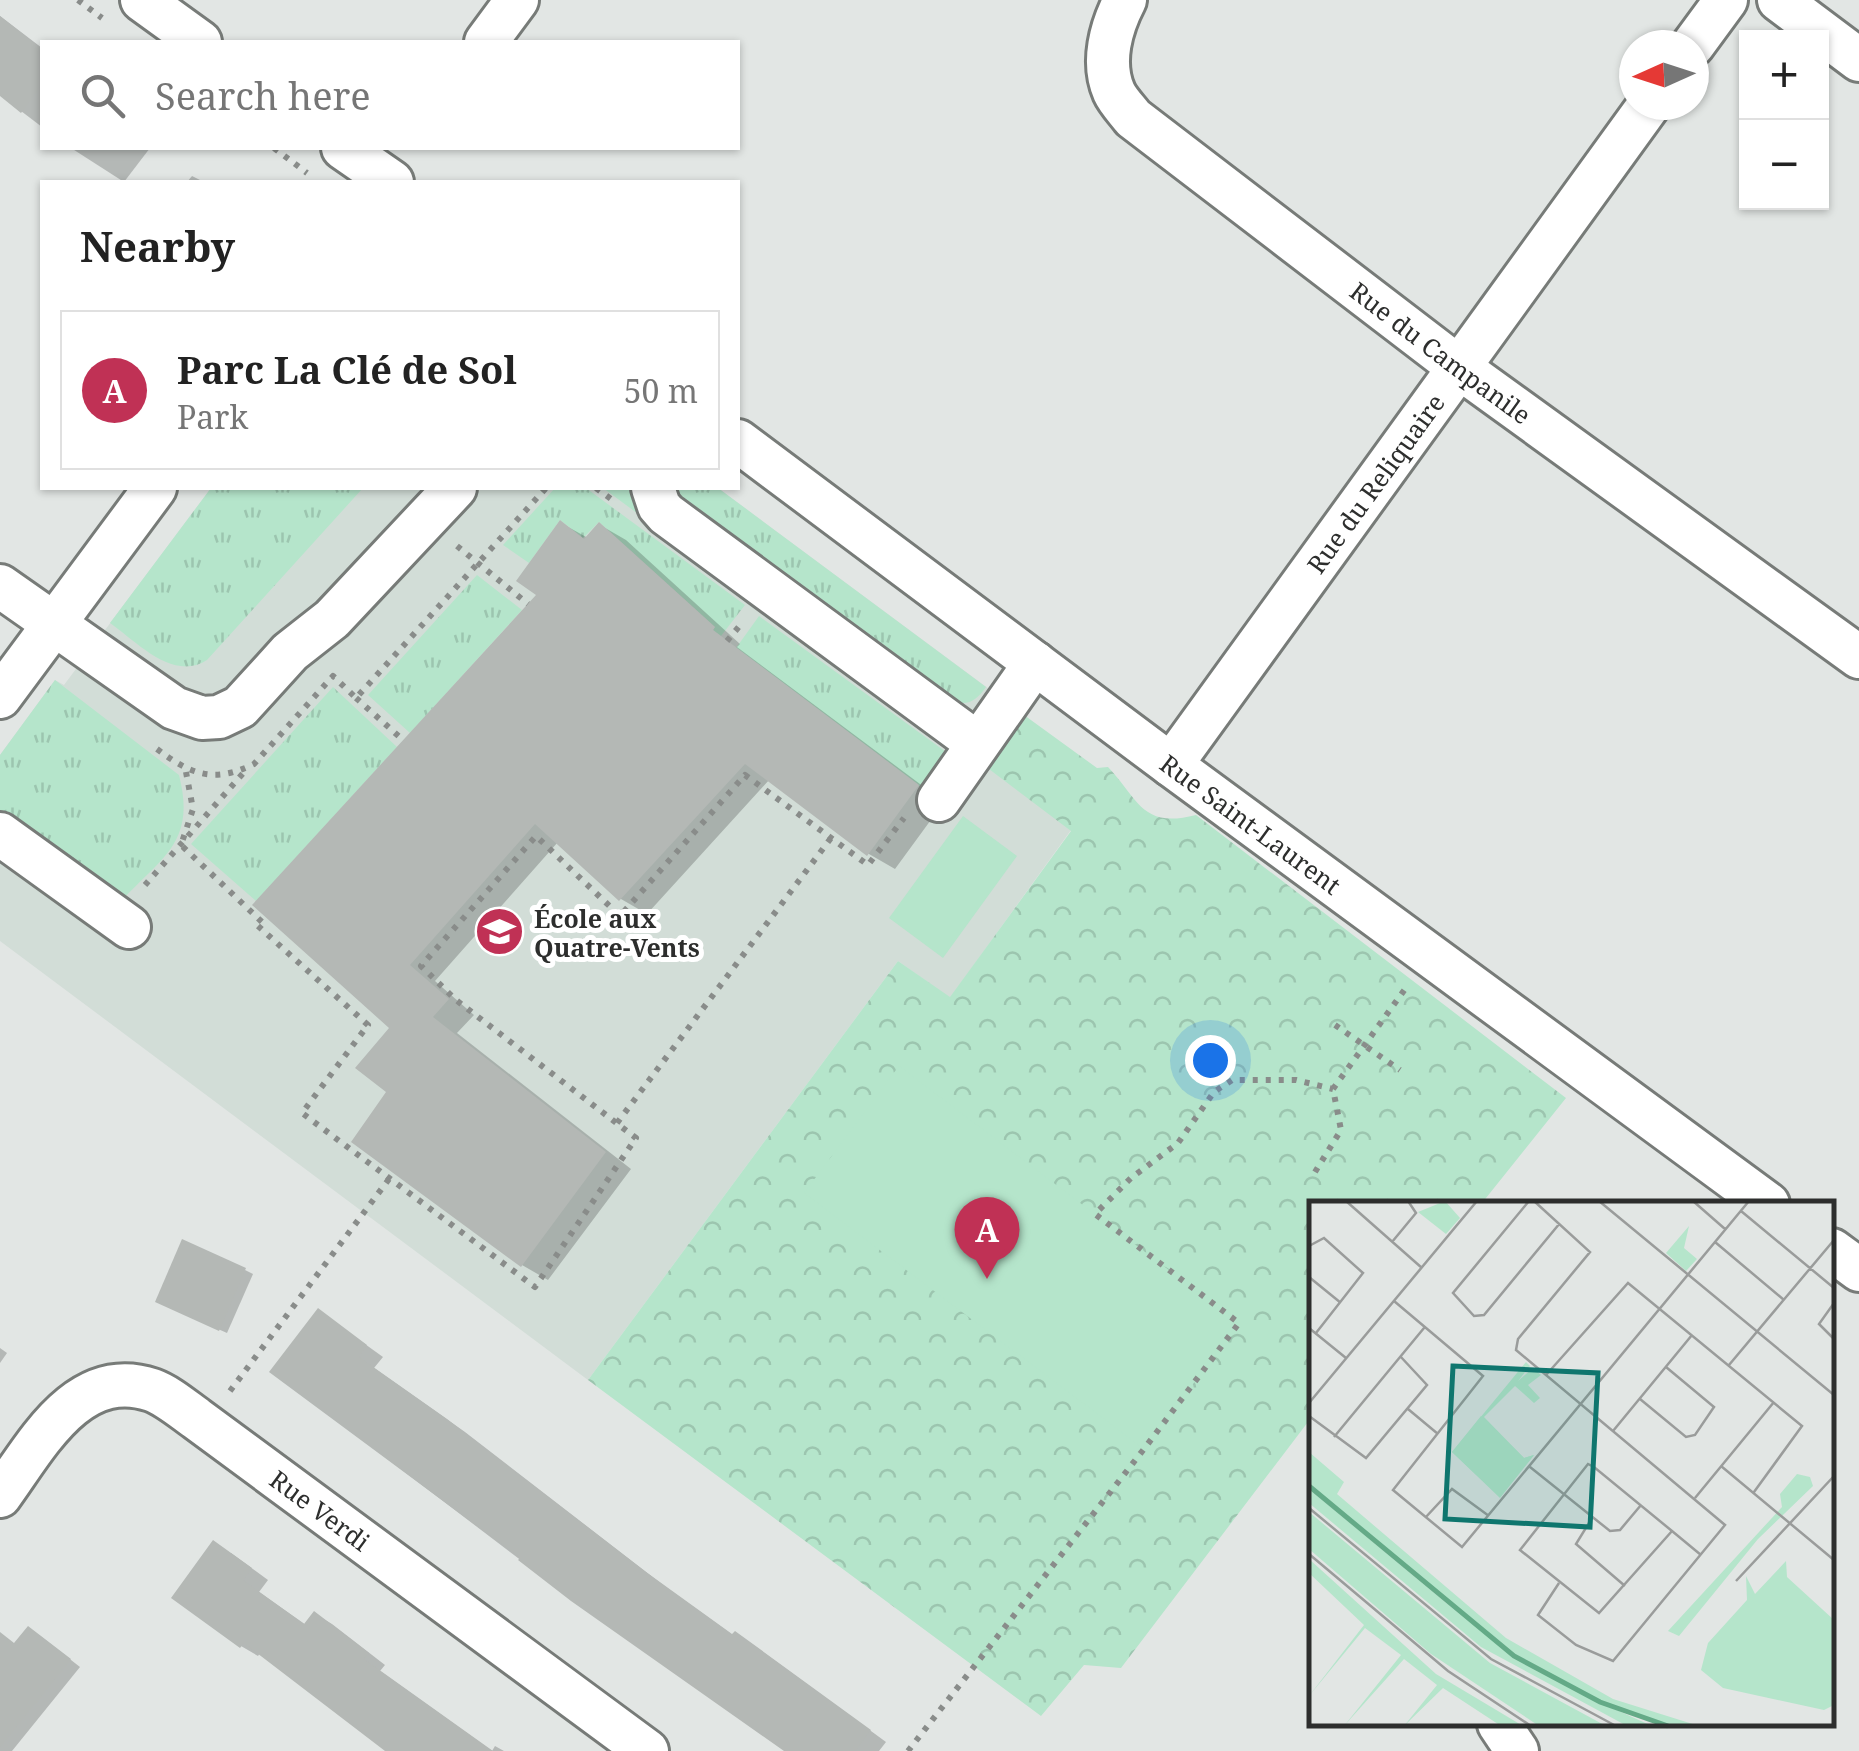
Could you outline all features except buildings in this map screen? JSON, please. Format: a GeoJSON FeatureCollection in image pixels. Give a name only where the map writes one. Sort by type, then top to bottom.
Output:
{"type":"FeatureCollection","features":[{"type":"Feature","properties":{"kind":"street"},"geometry":{"type":"LineString","coordinates":[[142,0],[197,40]]}},
{"type":"Feature","properties":{"kind":"street"},"geometry":{"type":"LineString","coordinates":[[488,40],[518,0]]}},
{"type":"Feature","properties":{"kind":"street","name":"Rue du Campanile"},"geometry":{"type":"LineString","coordinates":[[1125,0],[1111,28],[1109,59],[1114,92],[1133,118],[1457,366],[1859,657]]}},
{"type":"Feature","properties":{"kind":"street"},"geometry":{"type":"LineString","coordinates":[[1704,30],[1726,0]]}},
{"type":"Feature","properties":{"kind":"street"},"geometry":{"type":"LineString","coordinates":[[1779,0],[1859,60]]}},
{"type":"Feature","properties":{"kind":"street","name":"Rue du Reliquaire"},"geometry":{"type":"LineString","coordinates":[[1171,765],[1638,120]]}},
{"type":"Feature","properties":{"kind":"street"},"geometry":{"type":"LineString","coordinates":[[347,150],[393,173]]}},
{"type":"Feature","properties":{"kind":"street","name":"Rue Saint-Laurent"},"geometry":{"type":"LineString","coordinates":[[740,443],[1764,1201]]}},
{"type":"Feature","properties":{"kind":"street"},"geometry":{"type":"LineString","coordinates":[[0,696],[153,490]]}},
{"type":"Feature","properties":{"kind":"street"},"geometry":{"type":"LineString","coordinates":[[0,586],[174,708],[202,718],[219,717],[240,706],[290,652],[332,619],[453,490]]}},
{"type":"Feature","properties":{"kind":"street"},"geometry":{"type":"LineString","coordinates":[[654,490],[666,514],[977,743]]}},
{"type":"Feature","properties":{"kind":"street"},"geometry":{"type":"LineString","coordinates":[[924,806],[1035,664]]}},
{"type":"Feature","properties":{"kind":"street"},"geometry":{"type":"LineString","coordinates":[[0,834],[136,908]]}},
{"type":"Feature","properties":{"kind":"street"},"geometry":{"type":"LineString","coordinates":[[1834,1251],[1859,1270]]}},
{"type":"Feature","properties":{"kind":"street","name":"Rue Verdi"},"geometry":{"type":"LineString","coordinates":[[0,1496],[56,1420],[80,1398],[102,1388],[128,1386],[151,1390],[198,1419],[647,1751]]}},
{"type":"Feature","properties":{"kind":"street"},"geometry":{"type":"LineString","coordinates":[[1501,1726],[1517,1751]]}},
{"type":"Feature","properties":{"kind":"path"},"geometry":{"type":"LineString","coordinates":[[277,150],[302,168],[311,180]]}},
{"type":"Feature","properties":{"kind":"path"},"geometry":{"type":"LineString","coordinates":[[477,564],[528,604]]}},
{"type":"Feature","properties":{"kind":"path"},"geometry":{"type":"LineString","coordinates":[[356,698],[403,740]]}},
{"type":"Feature","properties":{"kind":"path"},"geometry":{"type":"LineString","coordinates":[[136,908],[181,845],[250,766]]}},
{"type":"Feature","properties":{"kind":"path"},"geometry":{"type":"LineString","coordinates":[[181,845],[193,809],[185,770]]}},
{"type":"Feature","properties":{"kind":"path"},"geometry":{"type":"LineString","coordinates":[[181,845],[368,1025],[302,1113],[534,1287],[636,1138],[456,1000],[421,966],[536,836],[620,916],[745,775],[868,865],[924,806]]}},
{"type":"Feature","properties":{"kind":"path"},"geometry":{"type":"LineString","coordinates":[[616,1123],[831,838]]}},
{"type":"Feature","properties":{"kind":"path"},"geometry":{"type":"LineString","coordinates":[[1315,1172],[1340,1130],[1334,1088],[1411,981]]}},
{"type":"Feature","properties":{"kind":"path"},"geometry":{"type":"LineString","coordinates":[[1335,1025],[1400,1070]]}},
{"type":"Feature","properties":{"kind":"path"},"geometry":{"type":"LineString","coordinates":[[908,1751],[1239,1322],[1095,1214],[1132,1178],[1178,1143],[1214,1092],[1232,1080],[1296,1080],[1334,1088]]}},
{"type":"Feature","properties":{"kind":"path"},"geometry":{"type":"LineString","coordinates":[[223,1400],[390,1179]]}},
{"type":"Feature","properties":{"kind":"shaded area","name":"École aux Quatre-Vents"},"geometry":{"type":"Polygon","coordinates":[[[210,490],[721,490],[1024,715],[1071,830],[950,998],[898,961],[588,1380],[0,941],[0,755],[55,680],[64,685],[210,490]]]}},
{"type":"Feature","properties":{"kind":"green space"},"geometry":{"type":"Polygon","coordinates":[[[210,490],[361,490],[207,660],[194,666],[168,663],[110,623],[210,490]]]}},
{"type":"Feature","properties":{"kind":"green space"},"geometry":{"type":"Polygon","coordinates":[[[553,490],[589,490],[745,605],[721,636],[599,522],[583,538],[560,520],[529,563],[503,545],[553,490]]]}},
{"type":"Feature","properties":{"kind":"green space"},"geometry":{"type":"Polygon","coordinates":[[[606,490],[635,490],[649,522],[606,490]]]}},
{"type":"Feature","properties":{"kind":"green space"},"geometry":{"type":"Polygon","coordinates":[[[673,490],[721,490],[986,687],[972,701],[951,701],[680,502],[673,490]]]}},
{"type":"Feature","properties":{"kind":"green space"},"geometry":{"type":"Polygon","coordinates":[[[477,575],[522,610],[410,733],[368,695],[477,575]]]}},
{"type":"Feature","properties":{"kind":"green space"},"geometry":{"type":"Polygon","coordinates":[[[759,616],[946,752],[921,787],[736,648],[759,616]]]}},
{"type":"Feature","properties":{"kind":"green space"},"geometry":{"type":"Polygon","coordinates":[[[55,680],[179,775],[183,798],[180,832],[163,859],[122,900],[0,812],[0,755],[55,680]]]}},
{"type":"Feature","properties":{"kind":"green space"},"geometry":{"type":"Polygon","coordinates":[[[333,687],[397,747],[256,901],[191,844],[333,687]]]}},
{"type":"Feature","properties":{"kind":"green space"},"geometry":{"type":"Polygon","coordinates":[[[1024,715],[1097,768],[1108,767],[1143,809],[1153,815],[1196,815],[1566,1098],[1484,1201],[1309,1201],[1309,1421],[1121,1668],[1084,1665],[1041,1716],[588,1380],[898,961],[950,997],[1071,831],[985,766],[1024,715]]]}},
{"type":"Feature","properties":{"kind":"green space"},"geometry":{"type":"Polygon","coordinates":[[[963,816],[1017,856],[943,958],[889,918],[963,816]]]}},
{"type":"Feature","properties":{"kind":"green space"},"geometry":{"type":"Polygon","coordinates":[[[899,1066],[1239,1323],[1144,1449],[804,1193],[899,1066]]]}},
{"type":"Feature","properties":{"kind":"place","name":"École aux Quatre-Vents"},"geometry":{"type":"Point","coordinates":[499,932]}},
{"type":"Feature","properties":{"kind":"place","name":"Parc La Clé de Sol"},"geometry":{"type":"Point","coordinates":[987,1279]}}]}
